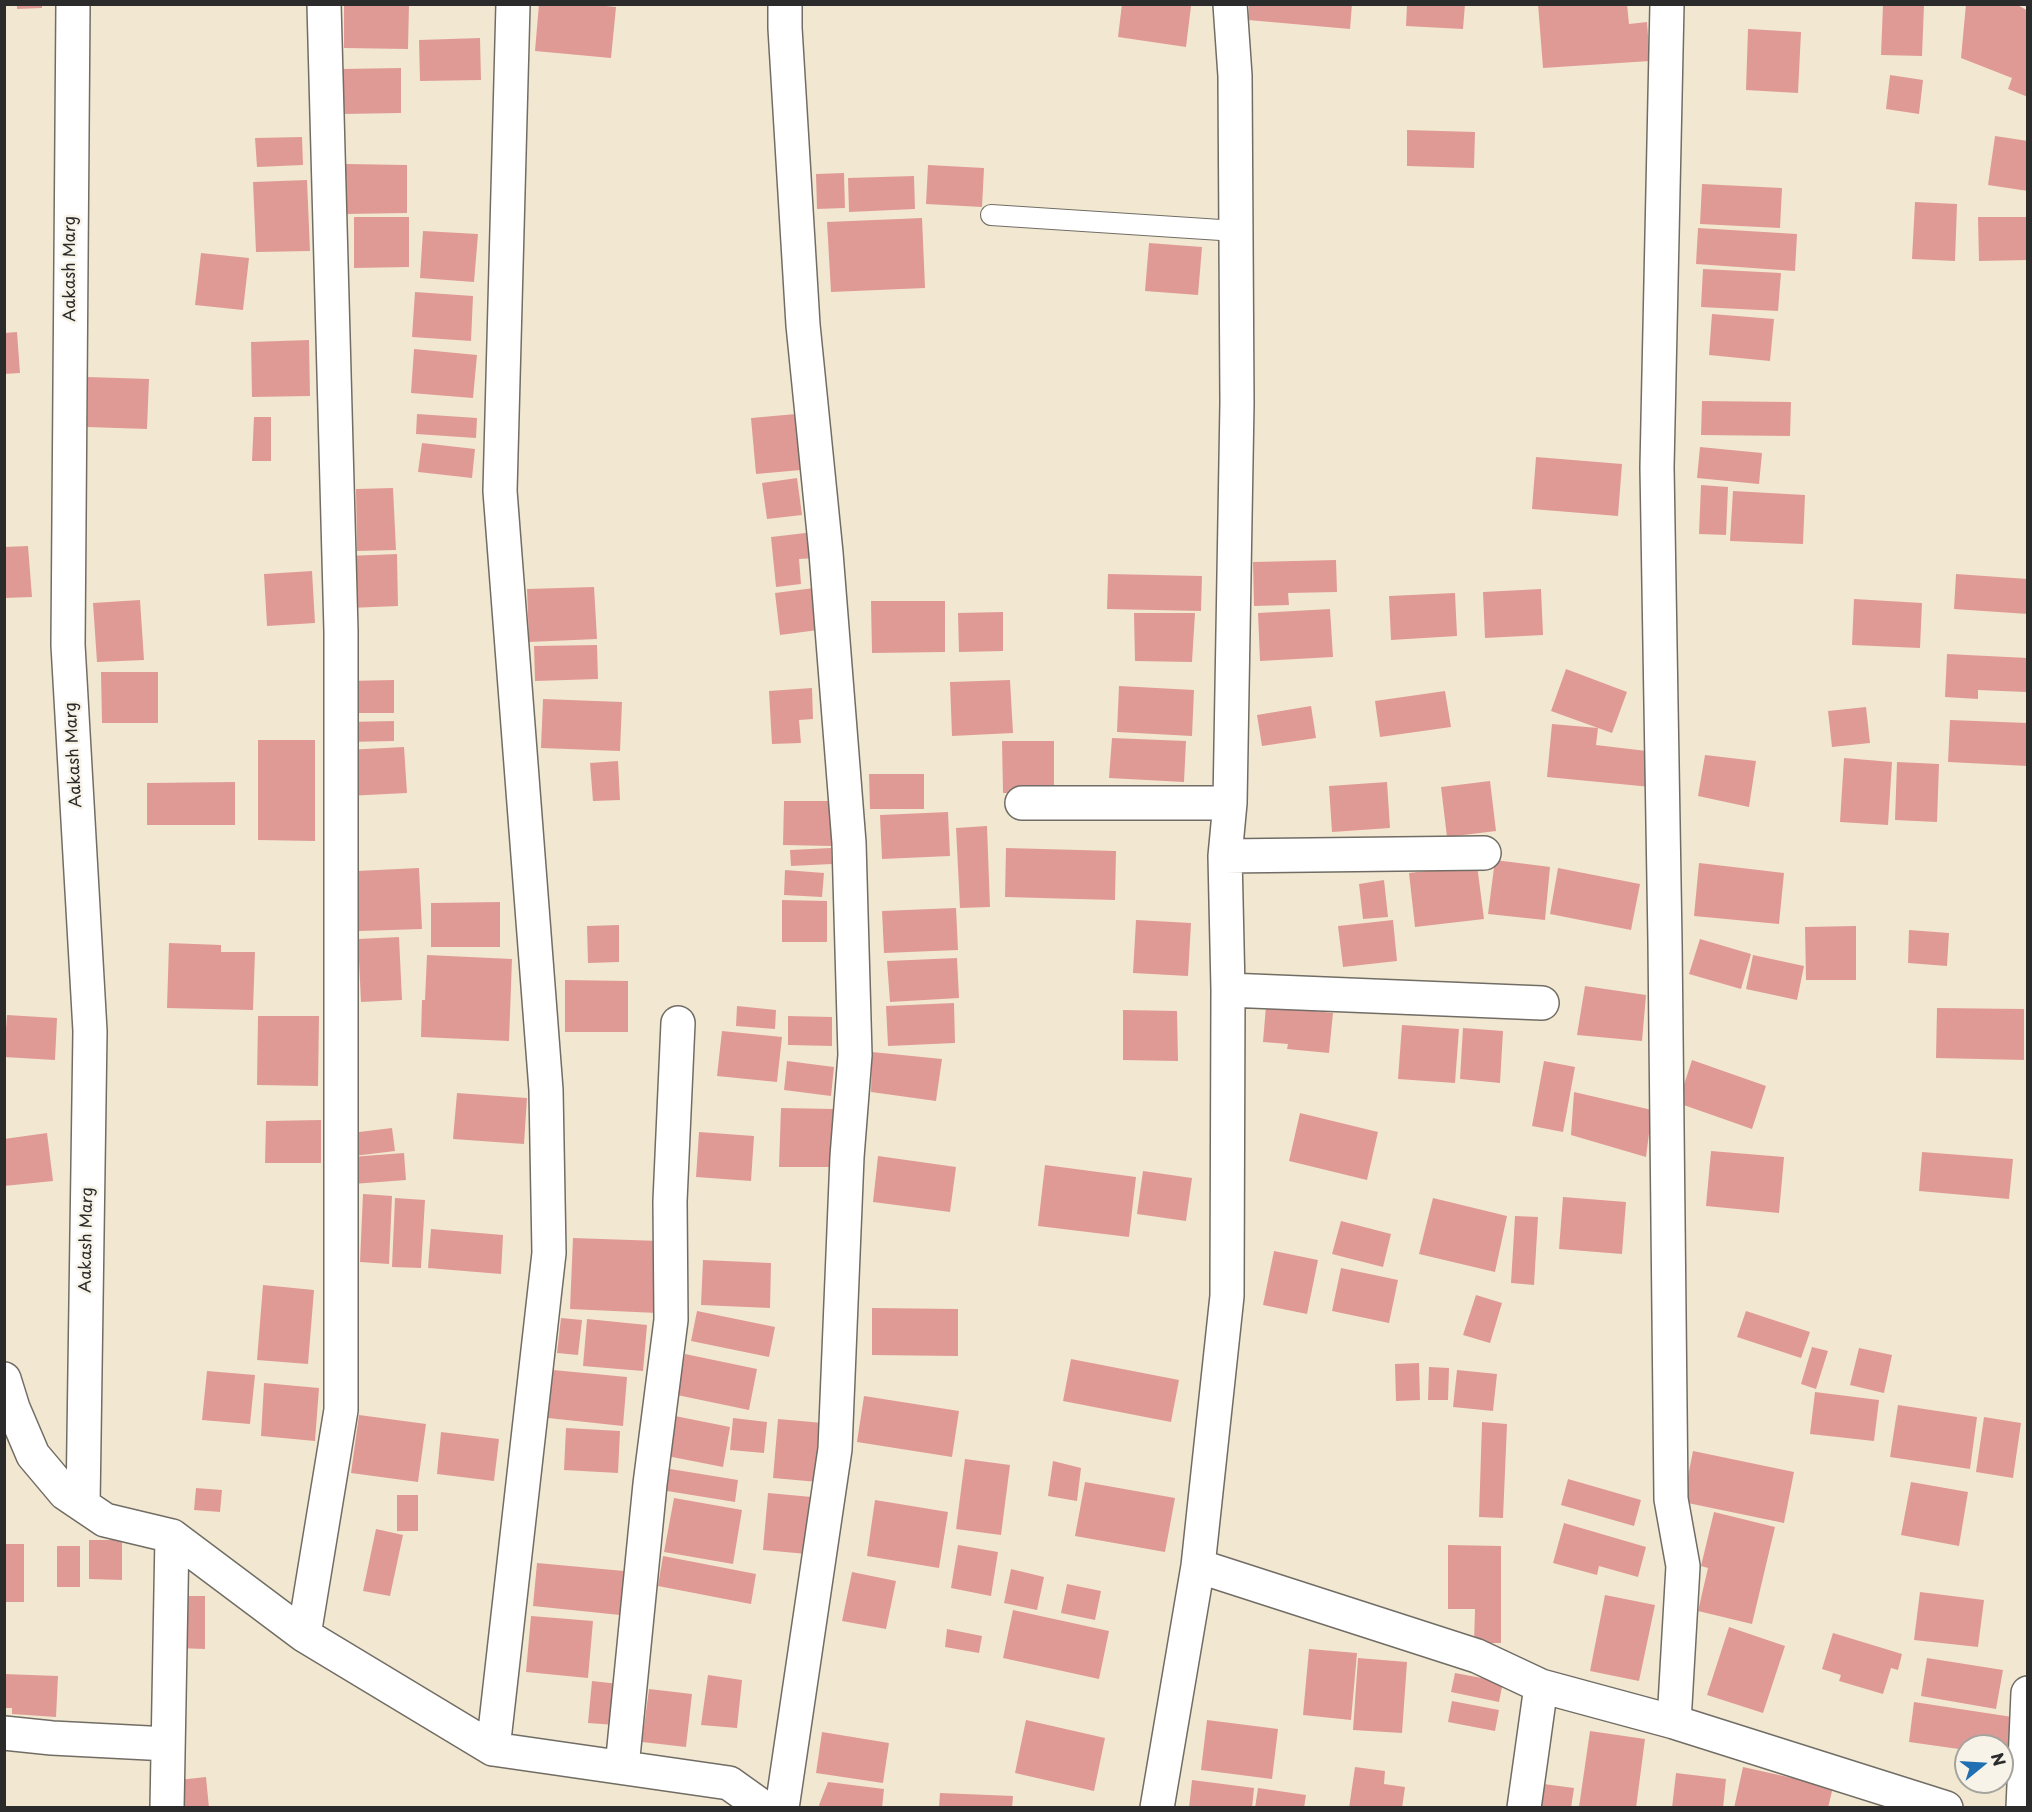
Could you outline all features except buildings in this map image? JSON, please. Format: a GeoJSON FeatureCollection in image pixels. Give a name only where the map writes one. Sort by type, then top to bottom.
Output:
{"type":"FeatureCollection","features":[{"type":"Feature","properties":{"kind":"street","name":"Aakash Marg"},"geometry":{"type":"LineString","coordinates":[[73,4],[68,645],[90,1031],[83,1505]]}},
{"type":"Feature","properties":{"kind":"street"},"geometry":{"type":"LineString","coordinates":[[304,1635],[341,1410],[341,631],[324,4]]}},
{"type":"Feature","properties":{"kind":"street"},"geometry":{"type":"LineString","coordinates":[[493,1749],[549,1253],[546,1090],[500,491],[513,4]]}},
{"type":"Feature","properties":{"kind":"street"},"geometry":{"type":"LineString","coordinates":[[782,1808],[835,1449],[847,1157],[855,1055],[849,843],[826,553],[803,325],[786,39],[786,4]]}},
{"type":"Feature","properties":{"kind":"street"},"geometry":{"type":"LineString","coordinates":[[1157,1808],[1198,1566],[1227,1296],[1228,990],[1225,856],[1230,803],[1236,403],[1235,76],[1230,4]]}},
{"type":"Feature","properties":{"kind":"street"},"geometry":{"type":"LineString","coordinates":[[1667,4],[1657,467],[1671,1499],[1683,1566],[1674,1722]]}},
{"type":"Feature","properties":{"kind":"street"},"geometry":{"type":"LineString","coordinates":[[1022,803],[1230,803]]}},
{"type":"Feature","properties":{"kind":"street"},"geometry":{"type":"LineString","coordinates":[[1225,856],[1484,853]]}},
{"type":"Feature","properties":{"kind":"street"},"geometry":{"type":"LineString","coordinates":[[1228,990],[1542,1003]]}},
{"type":"Feature","properties":{"kind":"street"},"geometry":{"type":"LineString","coordinates":[[622,1767],[650,1484],[671,1320],[670,1201],[678,1023]]}},
{"type":"Feature","properties":{"kind":"street"},"geometry":{"type":"LineString","coordinates":[[4,1379],[13,1408],[33,1455],[65,1493],[105,1520],[172,1536],[304,1635],[493,1749],[729,1783],[764,1808]]}},
{"type":"Feature","properties":{"kind":"street"},"geometry":{"type":"LineString","coordinates":[[167,1808],[172,1536]]}},
{"type":"Feature","properties":{"kind":"street"},"geometry":{"type":"LineString","coordinates":[[1198,1566],[1477,1656],[1541,1686],[1674,1722],[1895,1799],[1946,1808]]}},
{"type":"Feature","properties":{"kind":"street"},"geometry":{"type":"LineString","coordinates":[[1524,1808],[1541,1686]]}},
{"type":"Feature","properties":{"kind":"street"},"geometry":{"type":"LineString","coordinates":[[2023,1808],[2028,1694]]}},
{"type":"Feature","properties":{"kind":"street"},"geometry":{"type":"LineString","coordinates":[[4,1733],[168,1744]]}},
{"type":"Feature","properties":{"kind":"lane"},"geometry":{"type":"LineString","coordinates":[[991,215],[1236,231]]}}]}
